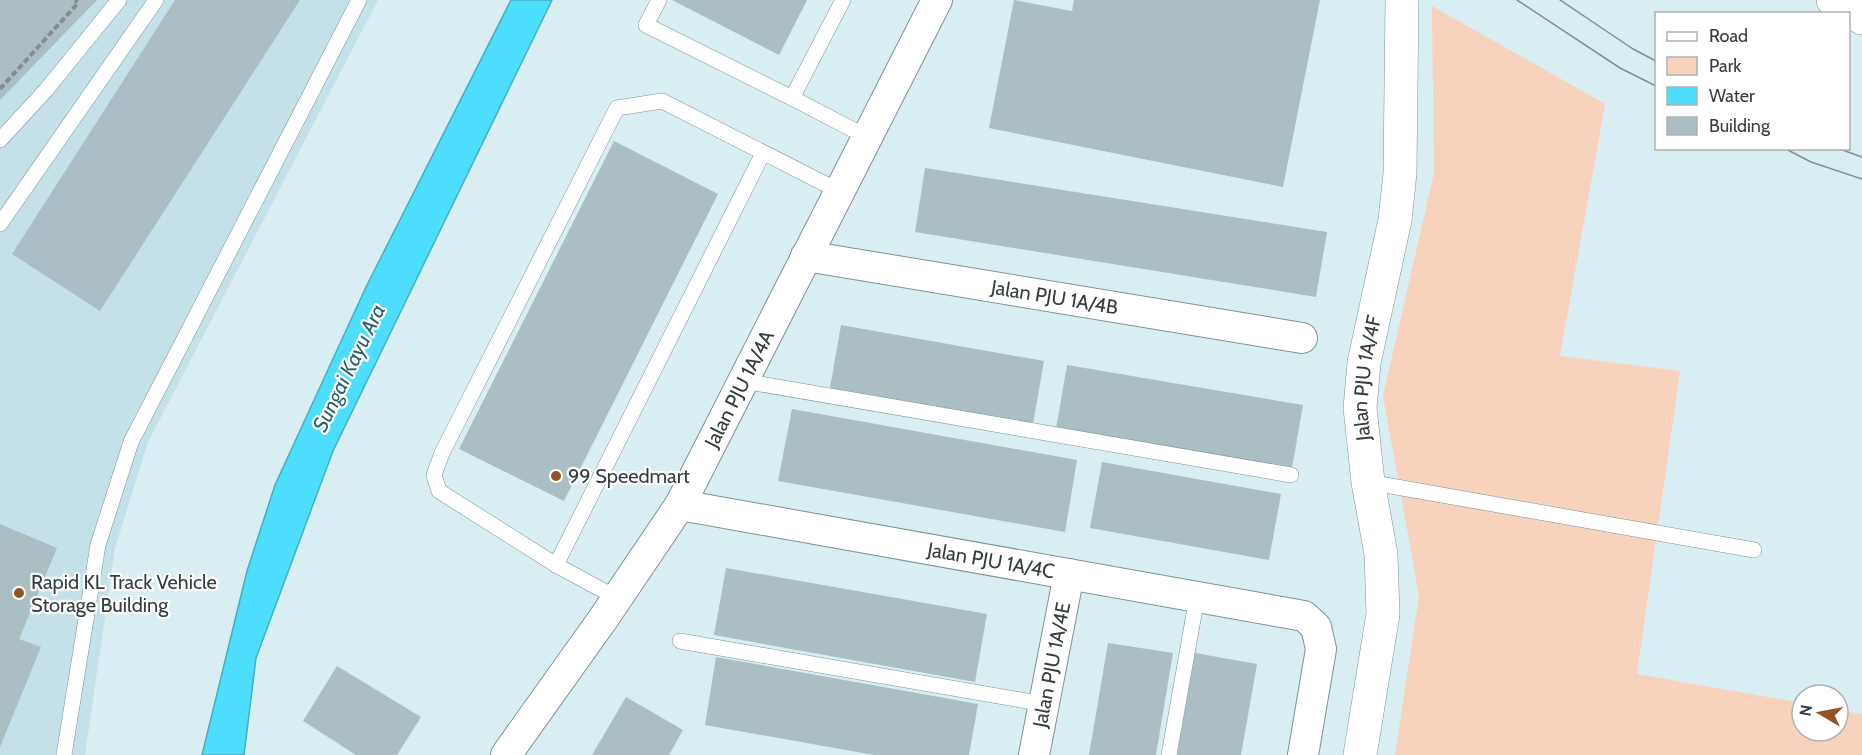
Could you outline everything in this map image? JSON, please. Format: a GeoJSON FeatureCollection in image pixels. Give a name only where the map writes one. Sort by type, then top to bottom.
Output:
{"type":"FeatureCollection","features":[{"type":"Feature","properties":{"kind":"main road","name":"Jalan PJU 1A/4F"},"geometry":{"type":"LineString","coordinates":[[1360,755],[1383,614],[1381,554],[1368,482],[1360,408],[1364,363],[1395,220],[1400,173],[1402,0]]}},
{"type":"Feature","properties":{"kind":"main road"},"geometry":{"type":"LineString","coordinates":[[1833,0],[1862,18]]}},
{"type":"Feature","properties":{"kind":"street","name":"Jalan PJU 1A/4A"},"geometry":{"type":"LineString","coordinates":[[506,755],[680,505],[937,0]]}},
{"type":"Feature","properties":{"kind":"street","name":"Jalan PJU 1A/4B"},"geometry":{"type":"LineString","coordinates":[[806,256],[1302,338]]}},
{"type":"Feature","properties":{"kind":"street","name":"Jalan PJU 1A/4C"},"geometry":{"type":"LineString","coordinates":[[680,505],[1304,616],[1316,627],[1321,649],[1303,755]]}},
{"type":"Feature","properties":{"kind":"street","name":"Jalan PJU 1A/4E"},"geometry":{"type":"LineString","coordinates":[[1034,755],[1070,574]]}},
{"type":"Feature","properties":{"kind":"lane"},"geometry":{"type":"LineString","coordinates":[[0,140],[46,90],[119,0]]}},
{"type":"Feature","properties":{"kind":"lane"},"geometry":{"type":"LineString","coordinates":[[0,224],[156,0]]}},
{"type":"Feature","properties":{"kind":"lane"},"geometry":{"type":"LineString","coordinates":[[64,755],[98,545],[131,442],[359,0]]}},
{"type":"Feature","properties":{"kind":"lane"},"geometry":{"type":"LineString","coordinates":[[659,0],[646,25],[867,137]]}},
{"type":"Feature","properties":{"kind":"lane"},"geometry":{"type":"LineString","coordinates":[[792,98],[843,0]]}},
{"type":"Feature","properties":{"kind":"lane"},"geometry":{"type":"LineString","coordinates":[[617,598],[556,565],[439,491],[434,475],[447,442],[617,108],[662,101],[839,191]]}},
{"type":"Feature","properties":{"kind":"lane"},"geometry":{"type":"LineString","coordinates":[[556,565],[763,153]]}},
{"type":"Feature","properties":{"kind":"lane"},"geometry":{"type":"LineString","coordinates":[[743,381],[1291,475]]}},
{"type":"Feature","properties":{"kind":"lane"},"geometry":{"type":"LineString","coordinates":[[1368,482],[1754,550]]}},
{"type":"Feature","properties":{"kind":"lane"},"geometry":{"type":"LineString","coordinates":[[1169,755],[1197,597]]}},
{"type":"Feature","properties":{"kind":"lane"},"geometry":{"type":"LineString","coordinates":[[680,640],[1044,704]]}},
{"type":"Feature","properties":{"kind":"path"},"geometry":{"type":"LineString","coordinates":[[0,89],[78,3],[75,0]]}},
{"type":"Feature","properties":{"kind":"shaded area"},"geometry":{"type":"Polygon","coordinates":[[[0,0],[378,0],[148,442],[115,548],[85,755],[0,755],[0,0]]]}},
{"type":"Feature","properties":{"kind":"green space"},"geometry":{"type":"Polygon","coordinates":[[[1432,6],[1605,104],[1560,356],[1680,371],[1637,674],[1790,701],[1790,743],[1850,743],[1850,712],[1862,714],[1862,755],[1395,755],[1419,596],[1383,396],[1434,173],[1432,6]]]}},
{"type":"Feature","properties":{"kind":"water","name":"Sungai Kayu Ara"},"geometry":{"type":"Polygon","coordinates":[[[511,0],[552,0],[333,451],[256,658],[244,755],[202,755],[247,571],[275,485],[366,287],[511,0]]]}},
{"type":"Feature","properties":{"kind":"building"},"geometry":{"type":"Polygon","coordinates":[[[0,0],[97,0],[0,100],[0,0]]]}},
{"type":"Feature","properties":{"kind":"building"},"geometry":{"type":"Polygon","coordinates":[[[175,0],[300,0],[100,311],[12,254],[175,0]]]}},
{"type":"Feature","properties":{"kind":"building"},"geometry":{"type":"Polygon","coordinates":[[[672,0],[807,0],[779,55],[672,0]]]}},
{"type":"Feature","properties":{"kind":"building"},"geometry":{"type":"Polygon","coordinates":[[[1014,0],[1072,11],[1074,0],[1320,0],[1283,187],[989,128],[1014,0]]]}},
{"type":"Feature","properties":{"kind":"building"},"geometry":{"type":"Polygon","coordinates":[[[614,141],[718,194],[564,501],[459,449],[614,141]]]}},
{"type":"Feature","properties":{"kind":"building"},"geometry":{"type":"Polygon","coordinates":[[[925,168],[1327,232],[1316,297],[915,232],[925,168]]]}},
{"type":"Feature","properties":{"kind":"building"},"geometry":{"type":"Polygon","coordinates":[[[841,325],[1044,361],[1033,424],[830,388],[841,325]]]}},
{"type":"Feature","properties":{"kind":"building"},"geometry":{"type":"Polygon","coordinates":[[[1067,365],[1303,405],[1292,468],[1056,429],[1067,365]]]}},
{"type":"Feature","properties":{"kind":"building"},"geometry":{"type":"Polygon","coordinates":[[[792,409],[1077,460],[1065,532],[778,481],[792,409]]]}},
{"type":"Feature","properties":{"kind":"building"},"geometry":{"type":"Polygon","coordinates":[[[1102,462],[1281,494],[1269,560],[1090,528],[1102,462]]]}},
{"type":"Feature","properties":{"kind":"building","name":"Rapid KL Track Vehicle Storage Building"},"geometry":{"type":"Polygon","coordinates":[[[0,524],[57,548],[19,639],[41,647],[0,747],[0,524]]]}},
{"type":"Feature","properties":{"kind":"building"},"geometry":{"type":"Polygon","coordinates":[[[726,568],[987,614],[975,682],[714,635],[726,568]]]}},
{"type":"Feature","properties":{"kind":"building"},"geometry":{"type":"Polygon","coordinates":[[[1108,643],[1173,653],[1156,755],[1089,755],[1108,643]]]}},
{"type":"Feature","properties":{"kind":"building"},"geometry":{"type":"Polygon","coordinates":[[[1195,653],[1257,664],[1241,755],[1177,755],[1195,653]]]}},
{"type":"Feature","properties":{"kind":"building"},"geometry":{"type":"Polygon","coordinates":[[[716,657],[978,704],[969,755],[874,755],[705,725],[716,657]]]}},
{"type":"Feature","properties":{"kind":"building"},"geometry":{"type":"Polygon","coordinates":[[[337,666],[421,717],[397,755],[356,755],[303,721],[337,666]]]}},
{"type":"Feature","properties":{"kind":"building"},"geometry":{"type":"Polygon","coordinates":[[[626,697],[683,730],[669,755],[592,755],[626,697]]]}},
{"type":"Feature","properties":{"kind":"tram line"},"geometry":{"type":"LineString","coordinates":[[1517,0],[1620,68],[1655,86]]}},
{"type":"Feature","properties":{"kind":"tram line"},"geometry":{"type":"LineString","coordinates":[[1560,0],[1633,49],[1655,60]]}},
{"type":"Feature","properties":{"kind":"tram line"},"geometry":{"type":"LineString","coordinates":[[1788,150],[1811,162],[1862,179]]}},
{"type":"Feature","properties":{"kind":"tram line"},"geometry":{"type":"LineString","coordinates":[[1843,150],[1862,157]]}},
{"type":"Feature","properties":{"kind":"place","name":"99 Speedmart"},"geometry":{"type":"Point","coordinates":[556,476]}},
{"type":"Feature","properties":{"kind":"place","name":"Rapid KL Track Vehicle Storage Building"},"geometry":{"type":"Point","coordinates":[19,593]}}]}
